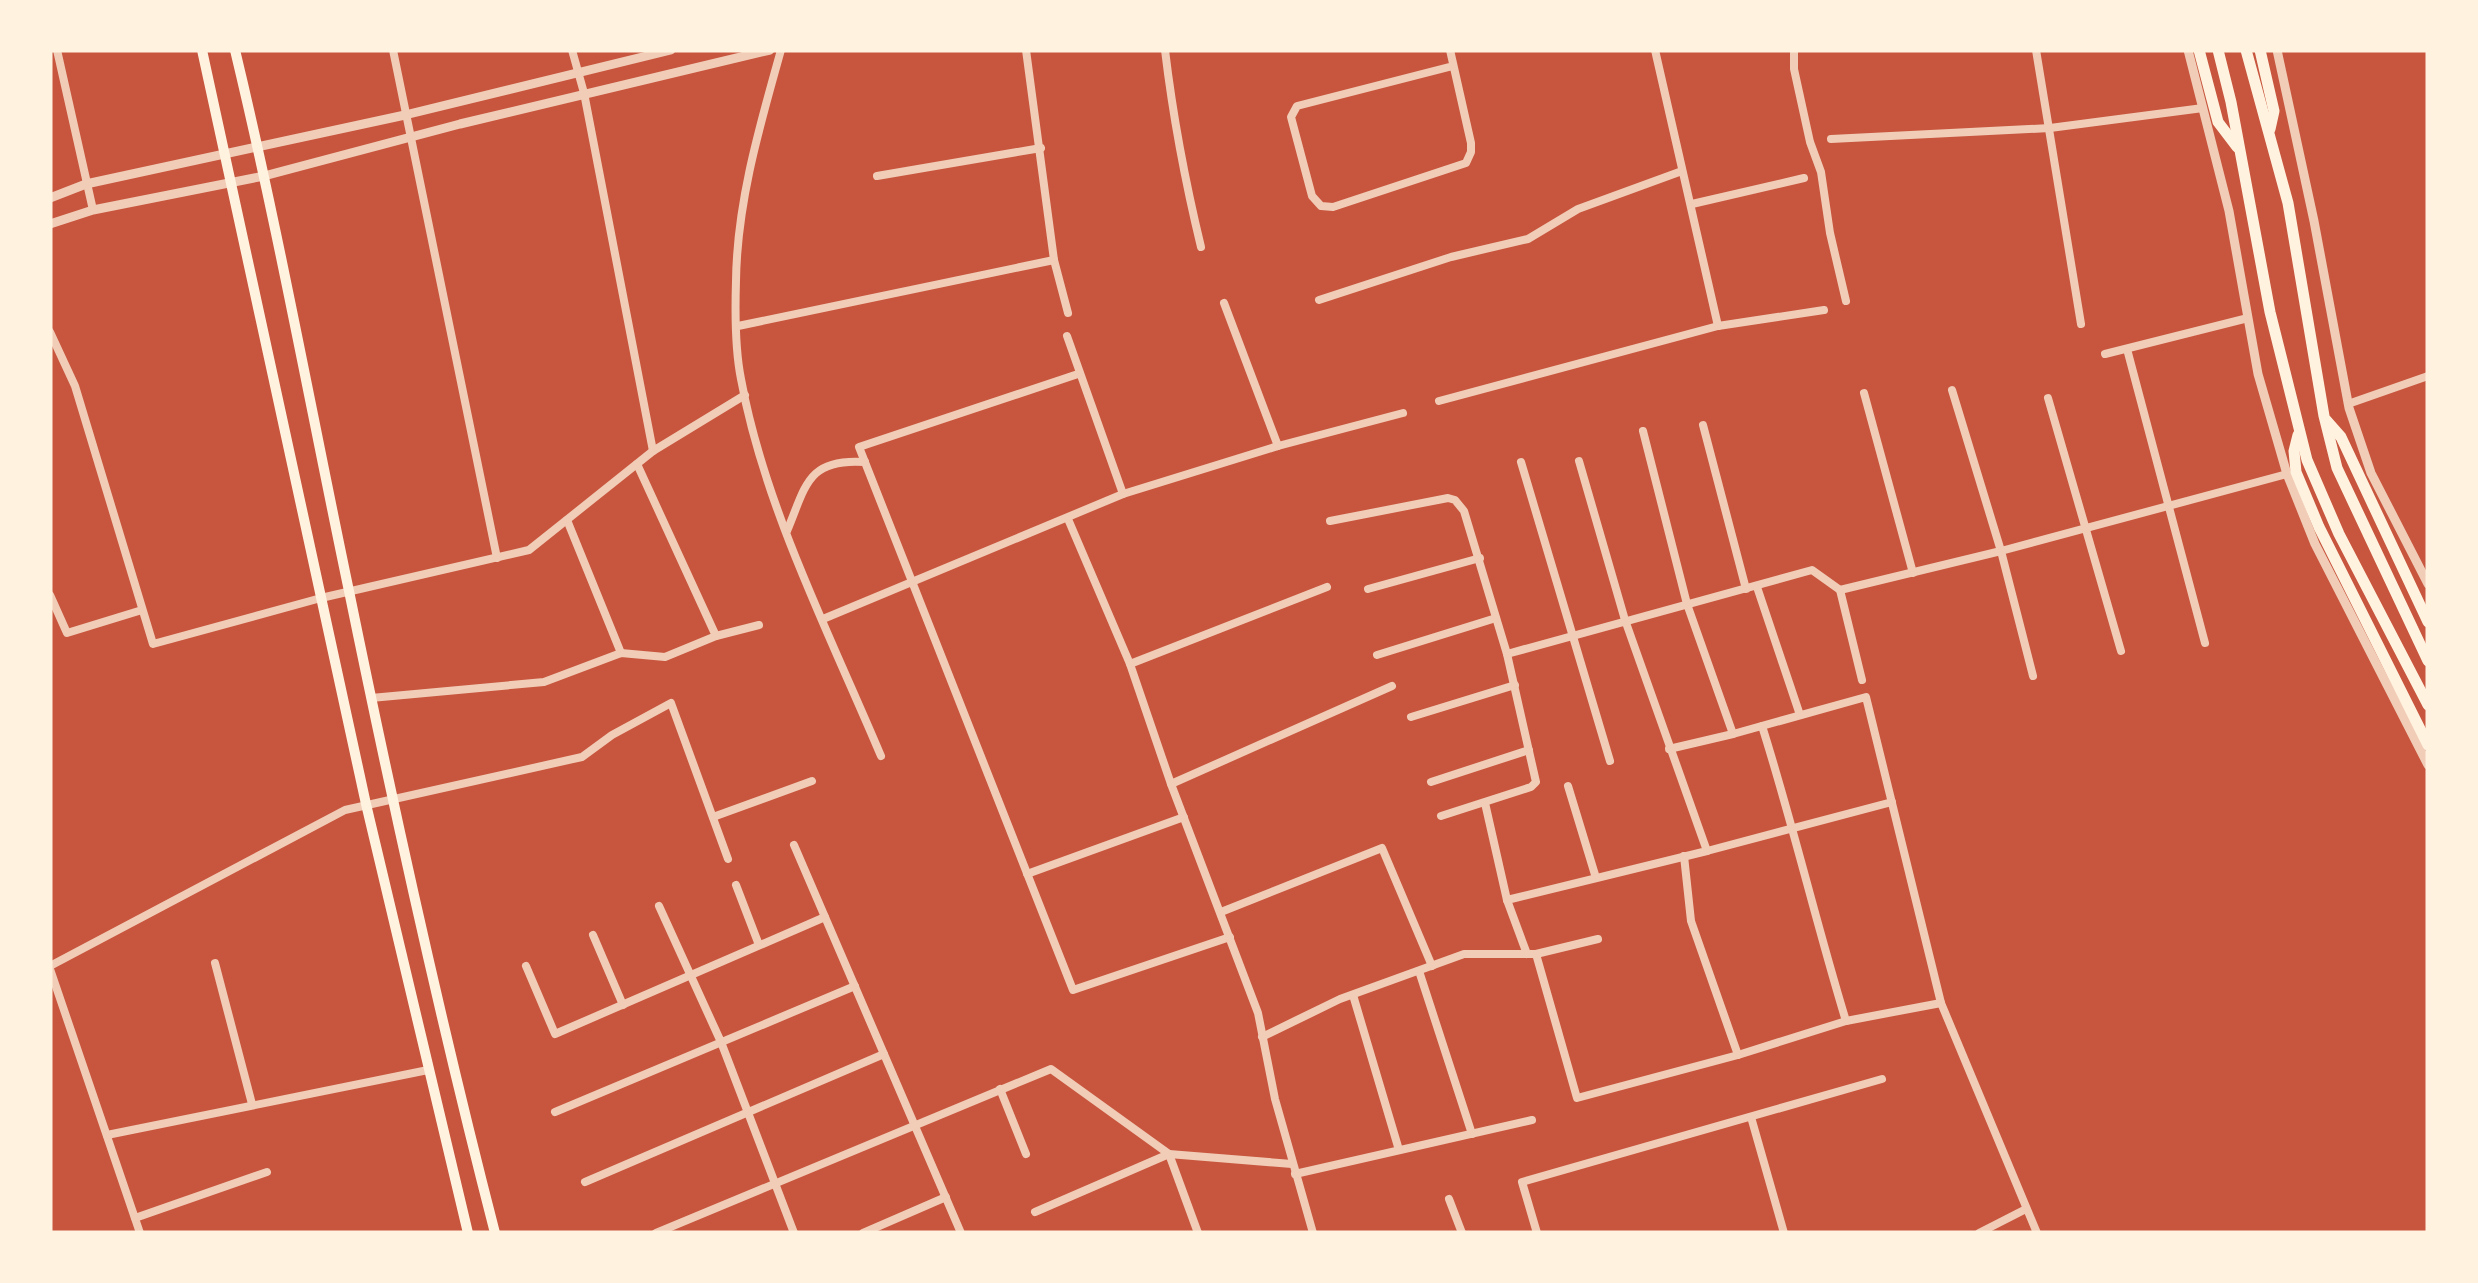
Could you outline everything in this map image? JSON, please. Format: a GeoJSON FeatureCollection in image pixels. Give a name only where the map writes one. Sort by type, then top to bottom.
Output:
{"type":"FeatureCollection","features":[{"type":"Feature","properties":{"kind":"main road"},"geometry":{"type":"LineString","coordinates":[[202,50],[366,804],[468,1233]]}},
{"type":"Feature","properties":{"kind":"main road"},"geometry":{"type":"LineString","coordinates":[[234,50],[452,1066],[495,1233]]}},
{"type":"Feature","properties":{"kind":"main road"},"geometry":{"type":"LineString","coordinates":[[2198,50],[2218,122],[2240,150]]}},
{"type":"Feature","properties":{"kind":"main road"},"geometry":{"type":"LineString","coordinates":[[2218,50],[2270,312],[2307,460],[2338,534],[2428,705]]}},
{"type":"Feature","properties":{"kind":"main road"},"geometry":{"type":"LineString","coordinates":[[2246,50],[2288,203],[2324,416],[2337,468],[2428,660]]}},
{"type":"Feature","properties":{"kind":"main road"},"geometry":{"type":"LineString","coordinates":[[2260,50],[2274,111],[2269,132]]}},
{"type":"Feature","properties":{"kind":"main road"},"geometry":{"type":"LineString","coordinates":[[2324,416],[2341,437],[2428,622]]}},
{"type":"Feature","properties":{"kind":"main road"},"geometry":{"type":"LineString","coordinates":[[2299,430],[2294,452],[2296,472],[2428,744]]}},
{"type":"Feature","properties":{"kind":"street"},"geometry":{"type":"LineString","coordinates":[[57,50],[93,210]]}},
{"type":"Feature","properties":{"kind":"street"},"geometry":{"type":"LineString","coordinates":[[393,50],[497,558]]}},
{"type":"Feature","properties":{"kind":"street"},"geometry":{"type":"LineString","coordinates":[[572,50],[584,93],[653,451]]}},
{"type":"Feature","properties":{"kind":"street"},"geometry":{"type":"LineString","coordinates":[[50,198],[86,184],[405,116],[671,50]]}},
{"type":"Feature","properties":{"kind":"street"},"geometry":{"type":"LineString","coordinates":[[50,224],[93,210],[264,176],[410,136],[770,50]]}},
{"type":"Feature","properties":{"kind":"street"},"geometry":{"type":"LineString","coordinates":[[781,50],[750,162],[736,278],[740,376],[764,476],[881,756]]}},
{"type":"Feature","properties":{"kind":"street"},"geometry":{"type":"LineString","coordinates":[[1026,50],[1054,260],[1068,313]]}},
{"type":"Feature","properties":{"kind":"street"},"geometry":{"type":"LineString","coordinates":[[1165,50],[1173,116],[1182,143],[1183,171],[1201,247]]}},
{"type":"Feature","properties":{"kind":"street"},"geometry":{"type":"LineString","coordinates":[[1450,50],[1471,143],[1472,152],[1466,163],[1333,206],[1321,206],[1312,196],[1290,117],[1297,106],[1453,66]]}},
{"type":"Feature","properties":{"kind":"street"},"geometry":{"type":"LineString","coordinates":[[1655,50],[1718,326]]}},
{"type":"Feature","properties":{"kind":"street"},"geometry":{"type":"LineString","coordinates":[[1794,50],[1794,69],[1810,142],[1821,172],[1846,301]]}},
{"type":"Feature","properties":{"kind":"street"},"geometry":{"type":"LineString","coordinates":[[2036,50],[2081,324]]}},
{"type":"Feature","properties":{"kind":"street"},"geometry":{"type":"LineString","coordinates":[[2188,50],[2229,211],[2258,374],[2287,474],[2315,544],[2428,766]]}},
{"type":"Feature","properties":{"kind":"street"},"geometry":{"type":"LineString","coordinates":[[2277,50],[2348,404],[2371,472],[2428,584]]}},
{"type":"Feature","properties":{"kind":"street"},"geometry":{"type":"LineString","coordinates":[[1830,138],[2050,128],[2203,108]]}},
{"type":"Feature","properties":{"kind":"street"},"geometry":{"type":"LineString","coordinates":[[877,176],[1041,148]]}},
{"type":"Feature","properties":{"kind":"street"},"geometry":{"type":"LineString","coordinates":[[1319,300],[1451,256],[1528,239],[1578,208],[1682,171]]}},
{"type":"Feature","properties":{"kind":"street"},"geometry":{"type":"LineString","coordinates":[[1692,204],[1804,178]]}},
{"type":"Feature","properties":{"kind":"street"},"geometry":{"type":"LineString","coordinates":[[738,326],[1054,260]]}},
{"type":"Feature","properties":{"kind":"street"},"geometry":{"type":"LineString","coordinates":[[1224,303],[1278,446]]}},
{"type":"Feature","properties":{"kind":"street"},"geometry":{"type":"LineString","coordinates":[[1440,400],[1718,326],[1824,310]]}},
{"type":"Feature","properties":{"kind":"street"},"geometry":{"type":"LineString","coordinates":[[2105,354],[2248,318]]}},
{"type":"Feature","properties":{"kind":"street"},"geometry":{"type":"LineString","coordinates":[[1068,336],[1078,374],[1123,494]]}},
{"type":"Feature","properties":{"kind":"street"},"geometry":{"type":"LineString","coordinates":[[51,338],[75,386],[153,644],[321,598],[529,550],[653,451],[745,395]]}},
{"type":"Feature","properties":{"kind":"street"},"geometry":{"type":"LineString","coordinates":[[2127,349],[2205,643]]}},
{"type":"Feature","properties":{"kind":"street"},"geometry":{"type":"LineString","coordinates":[[1078,374],[859,447],[1073,990],[1230,937]]}},
{"type":"Feature","properties":{"kind":"street"},"geometry":{"type":"LineString","coordinates":[[2348,404],[2428,376]]}},
{"type":"Feature","properties":{"kind":"street"},"geometry":{"type":"LineString","coordinates":[[1952,390],[2001,552],[2033,676]]}},
{"type":"Feature","properties":{"kind":"street"},"geometry":{"type":"LineString","coordinates":[[1864,392],[1913,574]]}},
{"type":"Feature","properties":{"kind":"street"},"geometry":{"type":"LineString","coordinates":[[2048,398],[2120,652]]}},
{"type":"Feature","properties":{"kind":"street"},"geometry":{"type":"LineString","coordinates":[[824,618],[1123,494],[1278,446],[1403,413]]}},
{"type":"Feature","properties":{"kind":"street"},"geometry":{"type":"LineString","coordinates":[[1703,424],[1746,589]]}},
{"type":"Feature","properties":{"kind":"street"},"geometry":{"type":"LineString","coordinates":[[1643,431],[1687,604],[1733,734]]}},
{"type":"Feature","properties":{"kind":"street"},"geometry":{"type":"LineString","coordinates":[[1579,461],[1626,620],[1706,851]]}},
{"type":"Feature","properties":{"kind":"street"},"geometry":{"type":"LineString","coordinates":[[787,531],[810,476],[834,464],[865,462]]}},
{"type":"Feature","properties":{"kind":"street"},"geometry":{"type":"LineString","coordinates":[[1522,462],[1610,761]]}},
{"type":"Feature","properties":{"kind":"street"},"geometry":{"type":"LineString","coordinates":[[637,464],[716,636]]}},
{"type":"Feature","properties":{"kind":"street"},"geometry":{"type":"LineString","coordinates":[[1840,590],[2001,552],[2287,474]]}},
{"type":"Feature","properties":{"kind":"street"},"geometry":{"type":"LineString","coordinates":[[1330,520],[1448,498],[1462,505],[1507,654],[1536,778],[1535,784],[1441,816]]}},
{"type":"Feature","properties":{"kind":"street"},"geometry":{"type":"LineString","coordinates":[[1068,519],[1130,664],[1258,1012],[1292,1164],[1314,1233]]}},
{"type":"Feature","properties":{"kind":"street"},"geometry":{"type":"LineString","coordinates":[[567,520],[621,653]]}},
{"type":"Feature","properties":{"kind":"street"},"geometry":{"type":"LineString","coordinates":[[1368,589],[1480,558]]}},
{"type":"Feature","properties":{"kind":"street"},"geometry":{"type":"LineString","coordinates":[[1507,654],[1812,570],[1840,590],[1862,680]]}},
{"type":"Feature","properties":{"kind":"street"},"geometry":{"type":"LineString","coordinates":[[1130,664],[1327,586]]}},
{"type":"Feature","properties":{"kind":"street"},"geometry":{"type":"LineString","coordinates":[[1757,586],[1800,715]]}},
{"type":"Feature","properties":{"kind":"street"},"geometry":{"type":"LineString","coordinates":[[50,595],[68,632],[142,610]]}},
{"type":"Feature","properties":{"kind":"street"},"geometry":{"type":"LineString","coordinates":[[1377,655],[1496,618]]}},
{"type":"Feature","properties":{"kind":"street"},"geometry":{"type":"LineString","coordinates":[[371,698],[544,682],[621,653],[665,656],[716,636],[759,625]]}},
{"type":"Feature","properties":{"kind":"street"},"geometry":{"type":"LineString","coordinates":[[1412,717],[1514,684]]}},
{"type":"Feature","properties":{"kind":"street"},"geometry":{"type":"LineString","coordinates":[[1171,784],[1392,686]]}},
{"type":"Feature","properties":{"kind":"street"},"geometry":{"type":"LineString","coordinates":[[1669,748],[1866,698],[1941,1003],[2037,1233]]}},
{"type":"Feature","properties":{"kind":"street"},"geometry":{"type":"LineString","coordinates":[[140,1233],[50,968],[345,810],[582,757],[612,735],[671,703],[728,859]]}},
{"type":"Feature","properties":{"kind":"street"},"geometry":{"type":"LineString","coordinates":[[1762,726],[1846,1021]]}},
{"type":"Feature","properties":{"kind":"street"},"geometry":{"type":"LineString","coordinates":[[1431,782],[1530,750]]}},
{"type":"Feature","properties":{"kind":"street"},"geometry":{"type":"LineString","coordinates":[[714,817],[812,781]]}},
{"type":"Feature","properties":{"kind":"street"},"geometry":{"type":"LineString","coordinates":[[1568,786],[1596,878]]}},
{"type":"Feature","properties":{"kind":"street"},"geometry":{"type":"LineString","coordinates":[[1507,900],[1892,802]]}},
{"type":"Feature","properties":{"kind":"street"},"geometry":{"type":"LineString","coordinates":[[1485,803],[1507,900],[1532,954],[1577,1098],[1846,1021],[1941,1003]]}},
{"type":"Feature","properties":{"kind":"street"},"geometry":{"type":"LineString","coordinates":[[1027,874],[1184,817]]}},
{"type":"Feature","properties":{"kind":"street"},"geometry":{"type":"LineString","coordinates":[[794,845],[962,1233]]}},
{"type":"Feature","properties":{"kind":"street"},"geometry":{"type":"LineString","coordinates":[[1221,912],[1382,848],[1432,966]]}},
{"type":"Feature","properties":{"kind":"street"},"geometry":{"type":"LineString","coordinates":[[1684,856],[1691,921],[1738,1054]]}},
{"type":"Feature","properties":{"kind":"street"},"geometry":{"type":"LineString","coordinates":[[736,885],[758,946]]}},
{"type":"Feature","properties":{"kind":"street"},"geometry":{"type":"LineString","coordinates":[[659,906],[721,1042],[794,1233]]}},
{"type":"Feature","properties":{"kind":"street"},"geometry":{"type":"LineString","coordinates":[[526,966],[556,1034],[825,916]]}},
{"type":"Feature","properties":{"kind":"street"},"geometry":{"type":"LineString","coordinates":[[593,935],[623,1005]]}},
{"type":"Feature","properties":{"kind":"street"},"geometry":{"type":"LineString","coordinates":[[1262,1037],[1353,994],[1464,954],[1532,954],[1598,939]]}},
{"type":"Feature","properties":{"kind":"street"},"geometry":{"type":"LineString","coordinates":[[215,963],[252,1104]]}},
{"type":"Feature","properties":{"kind":"street"},"geometry":{"type":"LineString","coordinates":[[1419,971],[1472,1134]]}},
{"type":"Feature","properties":{"kind":"street"},"geometry":{"type":"LineString","coordinates":[[555,1112],[855,986]]}},
{"type":"Feature","properties":{"kind":"street"},"geometry":{"type":"LineString","coordinates":[[1353,994],[1399,1150]]}},
{"type":"Feature","properties":{"kind":"street"},"geometry":{"type":"LineString","coordinates":[[585,1182],[884,1054]]}},
{"type":"Feature","properties":{"kind":"street"},"geometry":{"type":"LineString","coordinates":[[656,1233],[1052,1068],[1169,1154],[1196,1232]]}},
{"type":"Feature","properties":{"kind":"street"},"geometry":{"type":"LineString","coordinates":[[106,1135],[428,1070]]}},
{"type":"Feature","properties":{"kind":"street"},"geometry":{"type":"LineString","coordinates":[[1537,1233],[1522,1182],[1882,1079]]}},
{"type":"Feature","properties":{"kind":"street"},"geometry":{"type":"LineString","coordinates":[[1000,1089],[1026,1154]]}},
{"type":"Feature","properties":{"kind":"street"},"geometry":{"type":"LineString","coordinates":[[1751,1116],[1784,1233]]}},
{"type":"Feature","properties":{"kind":"street"},"geometry":{"type":"LineString","coordinates":[[1295,1174],[1532,1120]]}},
{"type":"Feature","properties":{"kind":"street"},"geometry":{"type":"LineString","coordinates":[[1035,1212],[1169,1154],[1292,1164]]}},
{"type":"Feature","properties":{"kind":"street"},"geometry":{"type":"LineString","coordinates":[[134,1218],[267,1172]]}},
{"type":"Feature","properties":{"kind":"street"},"geometry":{"type":"LineString","coordinates":[[863,1233],[946,1198]]}},
{"type":"Feature","properties":{"kind":"street"},"geometry":{"type":"LineString","coordinates":[[1449,1199],[1462,1233]]}},
{"type":"Feature","properties":{"kind":"street"},"geometry":{"type":"LineString","coordinates":[[1978,1233],[2026,1209]]}}]}
